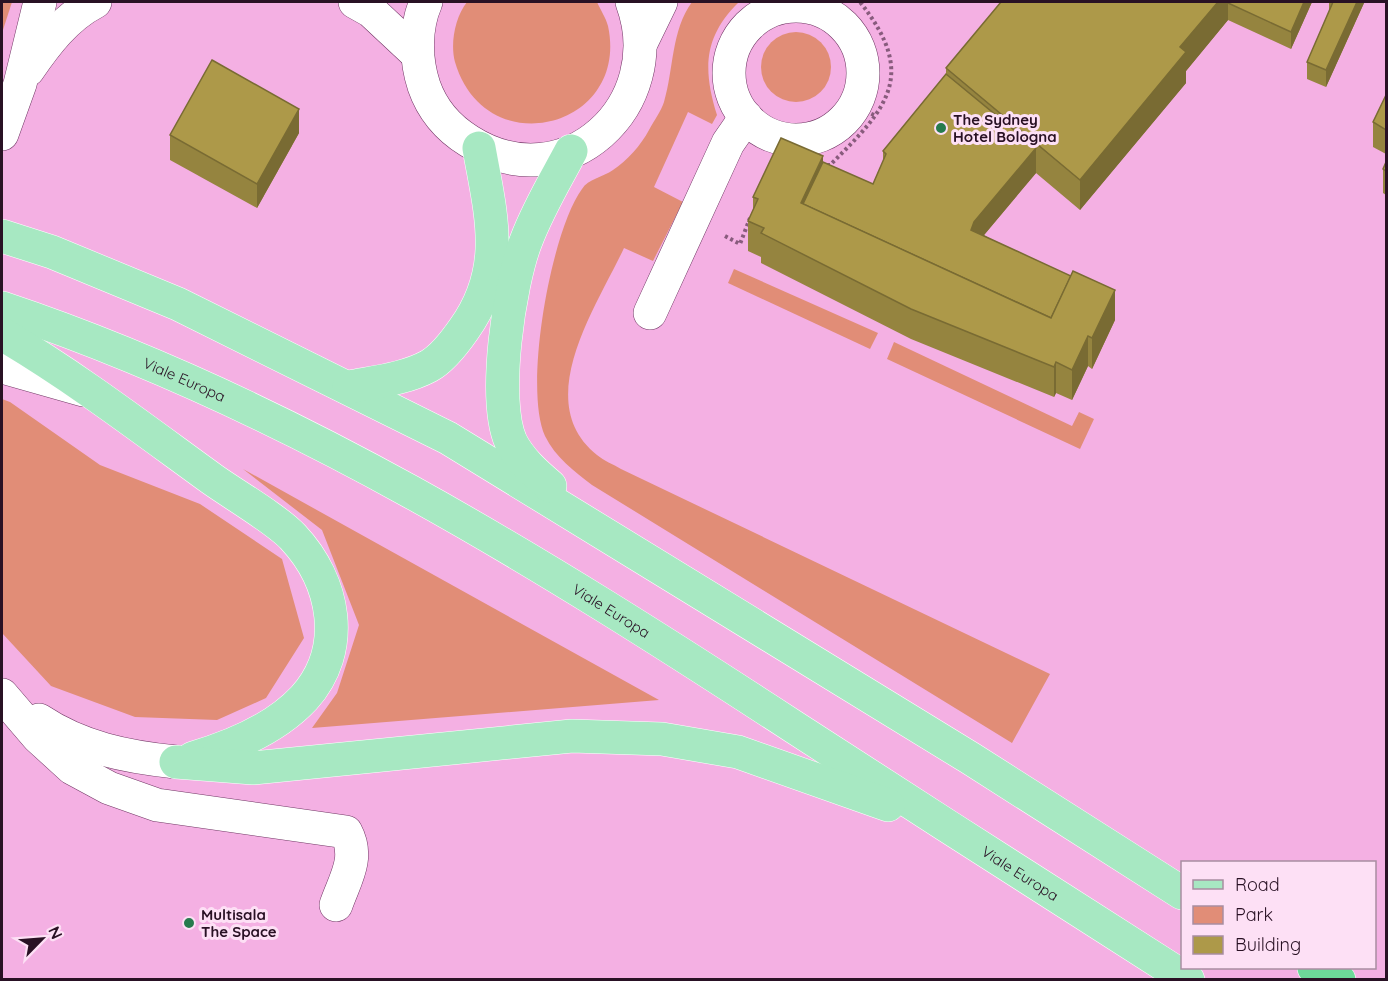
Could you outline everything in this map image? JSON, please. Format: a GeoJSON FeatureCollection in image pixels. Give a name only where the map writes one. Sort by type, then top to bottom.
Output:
{"type":"FeatureCollection","features":[{"type":"Feature","properties":{"kind":"highway"},"geometry":{"type":"LineString","coordinates":[[1316,969],[1339,980]]}},
{"type":"Feature","properties":{"kind":"main road"},"geometry":{"type":"LineString","coordinates":[[349,387],[398,377],[435,362],[460,336],[479,305],[490,272],[494,246],[491,209],[479,147]]}},
{"type":"Feature","properties":{"kind":"main road"},"geometry":{"type":"LineString","coordinates":[[571,151],[525,243],[504,351],[502,407],[511,442],[528,467],[560,495],[1181,892]]}},
{"type":"Feature","properties":{"kind":"main road"},"geometry":{"type":"LineString","coordinates":[[2,236],[52,252],[178,304],[349,387],[459,445],[970,758]]}},
{"type":"Feature","properties":{"kind":"main road","name":"Viale Europa"},"geometry":{"type":"LineString","coordinates":[[2,308],[148,363],[238,403],[423,497],[605,604],[1188,980]]}},
{"type":"Feature","properties":{"kind":"main road"},"geometry":{"type":"LineString","coordinates":[[2,334],[92,392],[292,536],[323,578],[331,609],[330,640],[320,673],[304,698],[273,723],[240,741],[176,762]]}},
{"type":"Feature","properties":{"kind":"main road"},"geometry":{"type":"LineString","coordinates":[[176,762],[253,768],[572,736],[662,739],[738,753],[838,786],[949,828]]}},
{"type":"Feature","properties":{"kind":"main road"},"geometry":{"type":"LineString","coordinates":[[1302,969],[1320,980]]}},
{"type":"Feature","properties":{"kind":"street"},"geometry":{"type":"LineString","coordinates":[[2,134],[20,84],[40,2]]}},
{"type":"Feature","properties":{"kind":"street"},"geometry":{"type":"LineString","coordinates":[[20,84],[48,40],[85,7],[95,2]]}},
{"type":"Feature","properties":{"kind":"street"},"geometry":{"type":"LineString","coordinates":[[355,2],[371,10],[417,54]]}},
{"type":"Feature","properties":{"kind":"street"},"geometry":{"type":"LineString","coordinates":[[426,2],[422,12],[417,54],[419,73],[434,107],[459,135],[479,147],[501,156],[525,159],[548,158],[571,151],[592,141],[610,126],[624,107],[634,87],[642,41],[661,2]]}},
{"type":"Feature","properties":{"kind":"street"},"geometry":{"type":"LineString","coordinates":[[632,2],[642,41]]}},
{"type":"Feature","properties":{"kind":"street"},"geometry":{"type":"LineString","coordinates":[[794,3],[814,7],[832,15],[847,29],[858,46],[863,66],[862,87],[865,111],[824,134],[803,140],[782,139],[762,131],[746,117],[734,99],[728,78],[730,56],[739,36],[753,20],[772,9],[794,3]]}},
{"type":"Feature","properties":{"kind":"street"},"geometry":{"type":"LineString","coordinates":[[650,313],[728,143],[746,117]]}},
{"type":"Feature","properties":{"kind":"street"},"geometry":{"type":"LineString","coordinates":[[2,367],[92,392]]}},
{"type":"Feature","properties":{"kind":"street"},"geometry":{"type":"LineString","coordinates":[[2,695],[44,724],[82,744],[129,757],[176,762]]}},
{"type":"Feature","properties":{"kind":"street"},"geometry":{"type":"LineString","coordinates":[[2,695],[38,737],[72,768],[109,788],[157,806],[346,832],[353,845],[352,857],[336,905]]}},
{"type":"Feature","properties":{"kind":"path"},"geometry":{"type":"LineString","coordinates":[[819,165],[830,165],[865,111],[880,111],[890,82],[892,56],[878,24],[860,2]]}},
{"type":"Feature","properties":{"kind":"path"},"geometry":{"type":"LineString","coordinates":[[693,219],[740,243],[753,212]]}},
{"type":"Feature","properties":{"kind":"green space"},"geometry":{"type":"Polygon","coordinates":[[[2,2],[12,2],[2,33],[2,2]]]}},
{"type":"Feature","properties":{"kind":"green space"},"geometry":{"type":"Polygon","coordinates":[[[467,2],[597,2],[608,26],[609,61],[598,90],[577,110],[551,121],[522,123],[495,114],[471,94],[455,62],[453,47],[455,31],[459,15],[467,2]]]}},
{"type":"Feature","properties":{"kind":"green space"},"geometry":{"type":"Polygon","coordinates":[[[692,2],[739,2],[718,28],[709,55],[709,83],[717,115],[712,124],[688,112],[654,187],[683,202],[653,261],[624,248],[586,325],[575,353],[569,382],[569,408],[578,433],[597,455],[621,469],[1050,674],[1012,743],[592,485],[560,457],[545,436],[539,413],[537,383],[539,348],[551,273],[560,239],[582,189],[592,180],[613,170],[628,157],[642,141],[659,112],[664,102],[680,25],[692,2]]]}},
{"type":"Feature","properties":{"kind":"green space"},"geometry":{"type":"Polygon","coordinates":[[[796,32],[809,35],[821,42],[828,54],[831,67],[828,80],[821,92],[809,99],[796,102],[783,99],[771,92],[764,80],[761,67],[764,54],[771,42],[783,35],[796,32]]]}},
{"type":"Feature","properties":{"kind":"green space"},"geometry":{"type":"Polygon","coordinates":[[[734,269],[878,333],[870,349],[728,283],[734,269]]]}},
{"type":"Feature","properties":{"kind":"green space"},"geometry":{"type":"Polygon","coordinates":[[[894,342],[1072,426],[1079,412],[1094,419],[1080,449],[887,359],[894,342]]]}},
{"type":"Feature","properties":{"kind":"green space"},"geometry":{"type":"Polygon","coordinates":[[[2,399],[10,402],[100,465],[200,504],[282,559],[304,638],[266,698],[217,720],[135,717],[51,686],[2,633],[2,399]]]}},
{"type":"Feature","properties":{"kind":"green space"},"geometry":{"type":"Polygon","coordinates":[[[243,469],[659,700],[312,728],[337,693],[359,625],[322,530],[243,469]]]}},
{"type":"Feature","properties":{"kind":"building"},"geometry":{"type":"Polygon","coordinates":[[[1001,2],[1218,2],[1180,47],[1186,52],[1080,180],[946,68],[1001,2]]]}},
{"type":"Feature","properties":{"kind":"building"},"geometry":{"type":"Polygon","coordinates":[[[1228,2],[1304,2],[1291,32],[1228,2]]]}},
{"type":"Feature","properties":{"kind":"building"},"geometry":{"type":"Polygon","coordinates":[[[1333,2],[1357,2],[1326,70],[1307,62],[1333,2]]]}},
{"type":"Feature","properties":{"kind":"building"},"geometry":{"type":"Polygon","coordinates":[[[212,60],[299,109],[257,184],[170,135],[212,60]]]}},
{"type":"Feature","properties":{"kind":"building"},"geometry":{"type":"Polygon","coordinates":[[[946,74],[1036,148],[974,222],[971,230],[1071,276],[1051,318],[803,204],[823,162],[873,184],[886,154],[883,151],[946,74]]]}},
{"type":"Feature","properties":{"kind":"building"},"geometry":{"type":"Polygon","coordinates":[[[1386,95],[1386,130],[1373,122],[1386,95]]]}},
{"type":"Feature","properties":{"kind":"building"},"geometry":{"type":"Polygon","coordinates":[[[781,138],[823,156],[801,203],[1051,318],[1073,271],[1115,290],[1092,338],[1088,336],[1072,370],[1056,362],[1054,367],[911,309],[761,233],[764,228],[748,221],[758,199],[753,197],[781,138]]]}},
{"type":"Feature","properties":{"kind":"place","name":"The Sydney Hotel Bologna"},"geometry":{"type":"Point","coordinates":[941,128]}},
{"type":"Feature","properties":{"kind":"place","name":"Multisala The Space"},"geometry":{"type":"Point","coordinates":[189,923]}}]}
